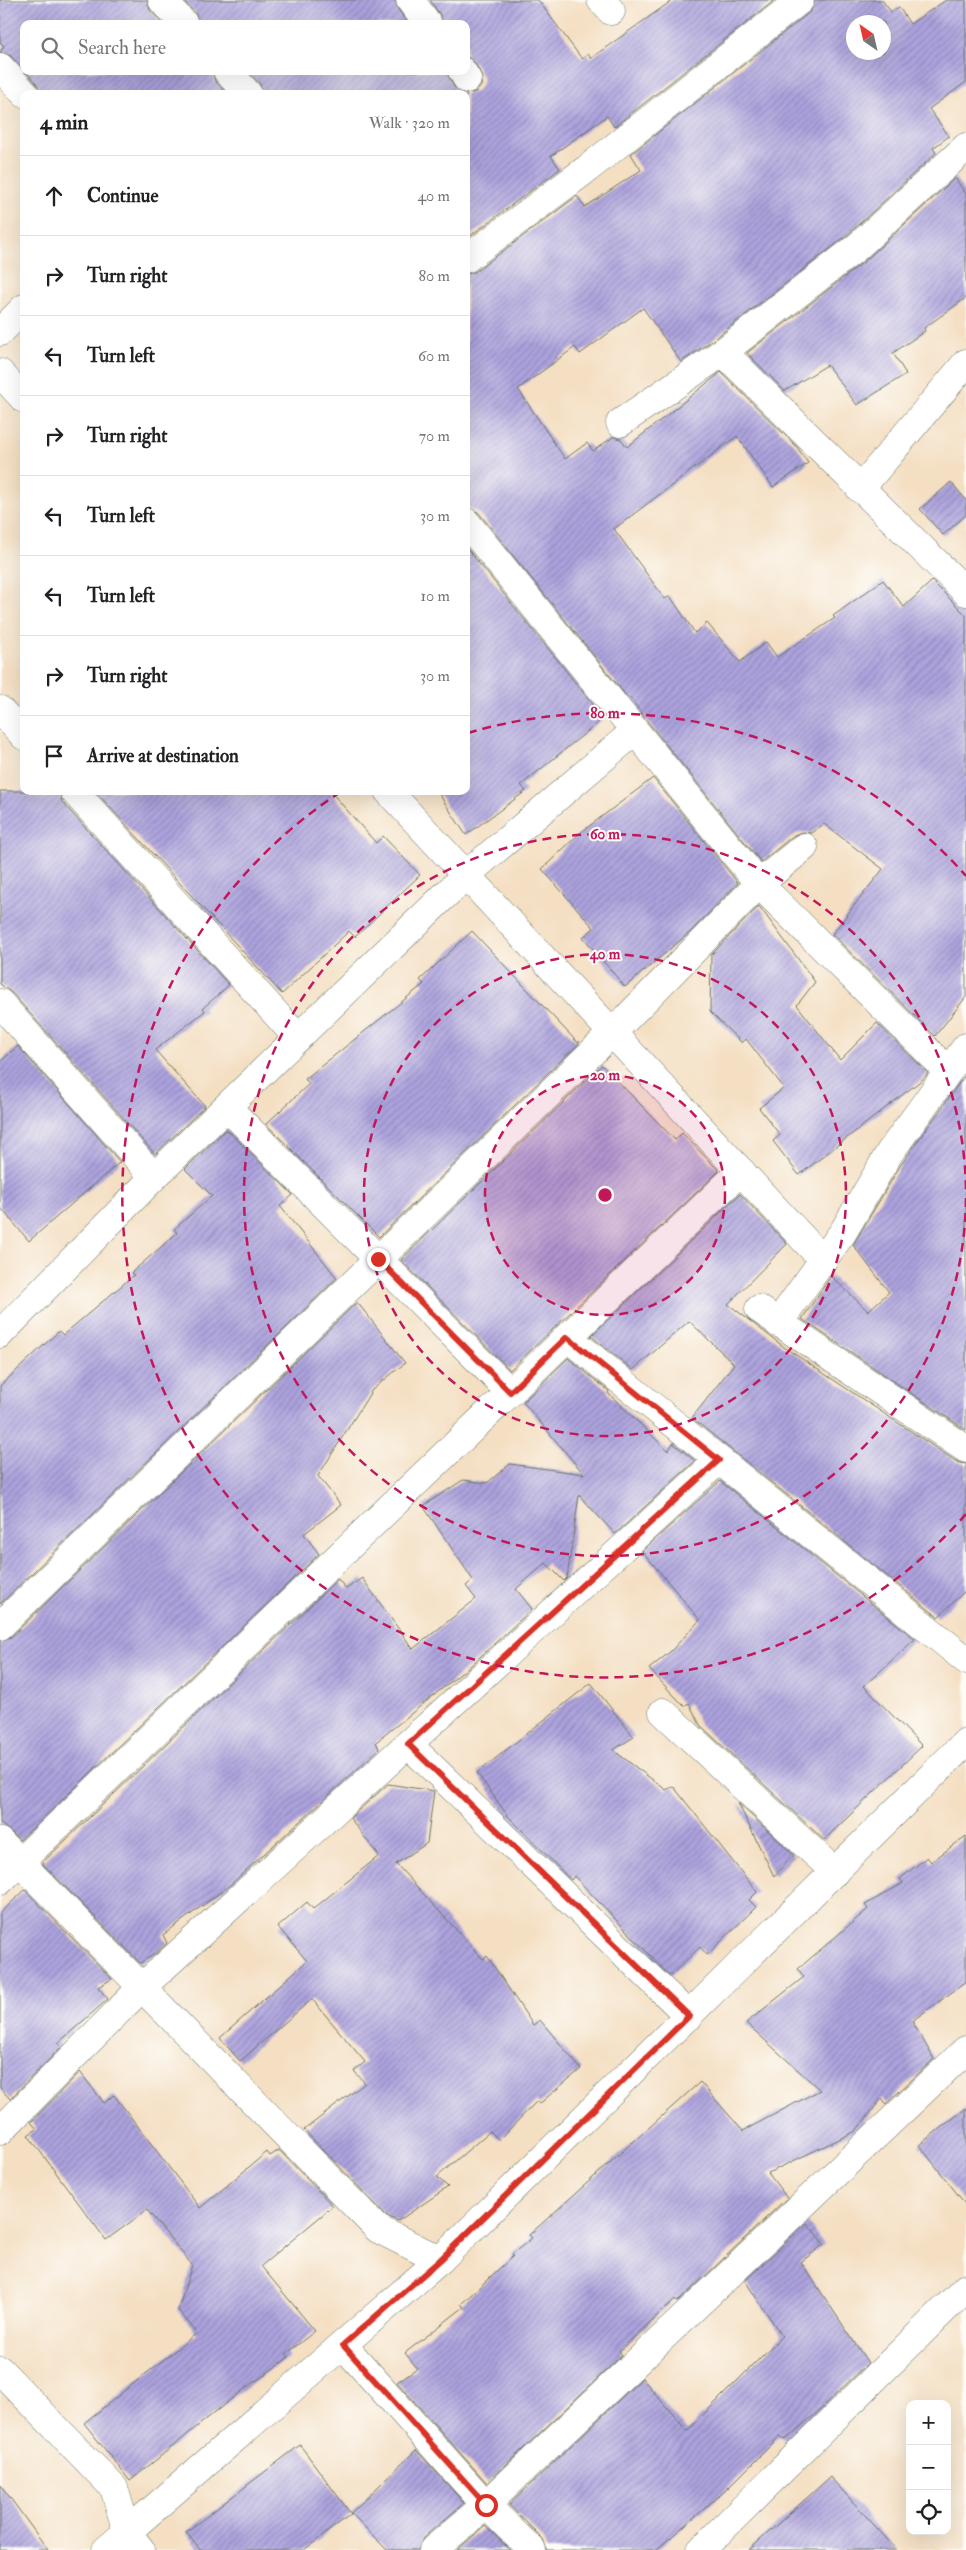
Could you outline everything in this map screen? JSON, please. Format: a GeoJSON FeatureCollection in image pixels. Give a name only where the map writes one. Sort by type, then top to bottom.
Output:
{"type":"FeatureCollection","features":[{"type":"Feature","properties":{"kind":"street"},"geometry":{"type":"LineString","coordinates":[[162,0],[180,20]]}},
{"type":"Feature","properties":{"kind":"street"},"geometry":{"type":"LineString","coordinates":[[410,0],[425,20]]}},
{"type":"Feature","properties":{"kind":"street"},"geometry":{"type":"LineString","coordinates":[[470,257],[588,168],[800,0]]}},
{"type":"Feature","properties":{"kind":"street"},"geometry":{"type":"LineString","coordinates":[[0,67],[21,90]]}},
{"type":"Feature","properties":{"kind":"street"},"geometry":{"type":"LineString","coordinates":[[620,423],[723,352],[856,248],[966,147]]}},
{"type":"Feature","properties":{"kind":"street"},"geometry":{"type":"LineString","coordinates":[[0,332],[20,312]]}},
{"type":"Feature","properties":{"kind":"street"},"geometry":{"type":"LineString","coordinates":[[723,352],[966,592]]}},
{"type":"Feature","properties":{"kind":"street"},"geometry":{"type":"LineString","coordinates":[[860,489],[966,362]]}},
{"type":"Feature","properties":{"kind":"street"},"geometry":{"type":"LineString","coordinates":[[0,373],[20,395]]}},
{"type":"Feature","properties":{"kind":"street"},"geometry":{"type":"LineString","coordinates":[[470,527],[759,884],[948,1071]]}},
{"type":"Feature","properties":{"kind":"street"},"geometry":{"type":"LineString","coordinates":[[0,710],[20,732]]}},
{"type":"Feature","properties":{"kind":"street"},"geometry":{"type":"LineString","coordinates":[[0,1334],[154,1177],[466,875],[635,731]]}},
{"type":"Feature","properties":{"kind":"street"},"geometry":{"type":"LineString","coordinates":[[78,795],[298,1038]]}},
{"type":"Feature","properties":{"kind":"street"},"geometry":{"type":"LineString","coordinates":[[392,795],[823,1260]]}},
{"type":"Feature","properties":{"kind":"street"},"geometry":{"type":"LineString","coordinates":[[0,1626],[612,1033],[759,884],[804,847]]}},
{"type":"Feature","properties":{"kind":"street"},"geometry":{"type":"LineString","coordinates":[[0,1004],[154,1177]]}},
{"type":"Feature","properties":{"kind":"street"},"geometry":{"type":"LineString","coordinates":[[966,1047],[890,1152],[843,1232],[823,1260],[769,1316],[966,1450]]}},
{"type":"Feature","properties":{"kind":"street"},"geometry":{"type":"LineString","coordinates":[[227,1106],[510,1392]]}},
{"type":"Feature","properties":{"kind":"street"},"geometry":{"type":"LineString","coordinates":[[0,1881],[741,1171]]}},
{"type":"Feature","properties":{"kind":"street"},"geometry":{"type":"LineString","coordinates":[[567,1337],[966,1660]]}},
{"type":"Feature","properties":{"kind":"street"},"geometry":{"type":"LineString","coordinates":[[0,2131],[142,1988],[719,1460]]}},
{"type":"Feature","properties":{"kind":"street"},"geometry":{"type":"LineString","coordinates":[[663,1712],[835,1872]]}},
{"type":"Feature","properties":{"kind":"street"},"geometry":{"type":"LineString","coordinates":[[106,2550],[134,2541],[343,2345],[440,2260],[966,1742]]}},
{"type":"Feature","properties":{"kind":"street"},"geometry":{"type":"LineString","coordinates":[[408,1744],[689,2016]]}},
{"type":"Feature","properties":{"kind":"street"},"geometry":{"type":"LineString","coordinates":[[0,1842],[378,2229],[440,2260]]}},
{"type":"Feature","properties":{"kind":"street"},"geometry":{"type":"LineString","coordinates":[[433,2550],[486,2505],[966,2050]]}},
{"type":"Feature","properties":{"kind":"street"},"geometry":{"type":"LineString","coordinates":[[701,2550],[966,2288]]}},
{"type":"Feature","properties":{"kind":"street"},"geometry":{"type":"LineString","coordinates":[[343,2345],[486,2505],[532,2550]]}},
{"type":"Feature","properties":{"kind":"street"},"geometry":{"type":"LineString","coordinates":[[0,2370],[114,2488],[134,2541]]}},
{"type":"Feature","properties":{"kind":"building"},"geometry":{"type":"Polygon","coordinates":[[[0,0],[147,0],[150,10],[159,20],[20,20],[20,66],[11,56],[0,52],[4,46],[0,42],[0,0]]]}},
{"type":"Feature","properties":{"kind":"building"},"geometry":{"type":"Polygon","coordinates":[[[183,0],[395,0],[405,20],[198,20],[196,14],[183,0]]]}},
{"type":"Feature","properties":{"kind":"building"},"geometry":{"type":"Polygon","coordinates":[[[430,0],[538,0],[582,59],[588,54],[591,58],[673,0],[775,0],[614,127],[607,116],[551,156],[560,169],[470,236],[470,93],[476,92],[481,86],[483,78],[475,63],[470,59],[470,20],[442,20],[430,0]]]}},
{"type":"Feature","properties":{"kind":"building"},"geometry":{"type":"Polygon","coordinates":[[[815,0],[882,0],[891,12],[899,7],[910,24],[946,0],[966,0],[966,82],[929,109],[949,136],[933,148],[936,153],[846,236],[714,339],[681,362],[643,308],[580,354],[575,347],[518,389],[565,459],[587,443],[593,451],[613,437],[621,439],[627,447],[721,372],[797,447],[808,463],[773,487],[737,436],[614,529],[665,599],[670,596],[695,633],[707,623],[740,662],[766,642],[777,657],[835,618],[833,616],[883,580],[904,607],[932,581],[966,615],[966,997],[935,1036],[832,934],[883,869],[824,824],[811,833],[802,832],[794,835],[761,862],[630,697],[628,698],[478,512],[470,509],[470,273],[475,272],[577,196],[585,207],[641,170],[631,154],[810,12],[815,0]]]}},
{"type":"Feature","properties":{"kind":"building"},"geometry":{"type":"Polygon","coordinates":[[[29,75],[213,75],[215,81],[223,90],[39,90],[37,84],[29,75]]]}},
{"type":"Feature","properties":{"kind":"building"},"geometry":{"type":"Polygon","coordinates":[[[252,75],[448,75],[454,87],[458,90],[262,90],[260,84],[252,75]]]}},
{"type":"Feature","properties":{"kind":"building"},"geometry":{"type":"Polygon","coordinates":[[[955,178],[966,194],[966,298],[924,328],[925,331],[893,353],[906,374],[857,405],[827,365],[785,391],[747,353],[866,260],[955,178]]]}},
{"type":"Feature","properties":{"kind":"building"},"geometry":{"type":"Polygon","coordinates":[[[951,482],[966,500],[966,515],[943,535],[920,509],[951,482]]]}},
{"type":"Feature","properties":{"kind":"building"},"geometry":{"type":"Polygon","coordinates":[[[470,552],[604,718],[521,785],[526,791],[466,835],[440,795],[470,795],[470,552]]]}},
{"type":"Feature","properties":{"kind":"building"},"geometry":{"type":"Polygon","coordinates":[[[653,778],[738,883],[690,932],[625,987],[583,937],[594,928],[542,869],[580,833],[653,778]]]}},
{"type":"Feature","properties":{"kind":"building"},"geometry":{"type":"Polygon","coordinates":[[[0,791],[20,791],[20,795],[60,795],[62,802],[229,985],[203,1008],[205,1011],[155,1050],[205,1106],[155,1154],[12,993],[0,984],[0,791]]]}},
{"type":"Feature","properties":{"kind":"building"},"geometry":{"type":"Polygon","coordinates":[[[99,795],[334,795],[376,843],[383,836],[420,875],[355,937],[349,931],[282,994],[99,795]]]}},
{"type":"Feature","properties":{"kind":"building"},"geometry":{"type":"Polygon","coordinates":[[[759,906],[815,982],[797,1005],[840,1060],[877,1023],[928,1073],[923,1079],[799,1175],[773,1141],[780,1135],[759,1108],[784,1088],[746,1039],[742,1043],[710,1012],[711,955],[759,906]]]}},
{"type":"Feature","properties":{"kind":"building"},"geometry":{"type":"Polygon","coordinates":[[[472,931],[577,1042],[580,1042],[379,1237],[266,1124],[309,1084],[305,1079],[424,984],[420,980],[472,931]]]}},
{"type":"Feature","properties":{"kind":"building"},"geometry":{"type":"Polygon","coordinates":[[[18,1046],[120,1162],[29,1241],[0,1207],[0,1062],[18,1046]]]}},
{"type":"Feature","properties":{"kind":"building"},"geometry":{"type":"Polygon","coordinates":[[[602,1065],[675,1140],[682,1133],[719,1171],[510,1370],[401,1260],[602,1065]]]}},
{"type":"Feature","properties":{"kind":"building"},"geometry":{"type":"Polygon","coordinates":[[[966,1074],[966,1430],[802,1319],[831,1276],[868,1311],[889,1292],[853,1245],[900,1166],[966,1074]]]}},
{"type":"Feature","properties":{"kind":"building"},"geometry":{"type":"Polygon","coordinates":[[[226,1129],[293,1195],[280,1206],[337,1278],[0,1604],[0,1386],[59,1331],[63,1335],[134,1275],[131,1273],[177,1233],[174,1229],[212,1196],[185,1169],[226,1129]]]}},
{"type":"Feature","properties":{"kind":"building"},"geometry":{"type":"Polygon","coordinates":[[[740,1194],[787,1244],[728,1304],[784,1347],[957,1462],[966,1464],[966,1590],[938,1617],[692,1418],[734,1364],[689,1321],[633,1370],[591,1336],[740,1194]]]}},
{"type":"Feature","properties":{"kind":"building"},"geometry":{"type":"Polygon","coordinates":[[[357,1302],[405,1363],[372,1390],[318,1476],[341,1505],[304,1534],[319,1554],[20,1840],[0,1823],[0,1641],[11,1637],[357,1302]]]}},
{"type":"Feature","properties":{"kind":"building"},"geometry":{"type":"Polygon","coordinates":[[[568,1358],[609,1391],[608,1393],[668,1451],[673,1443],[695,1461],[615,1534],[579,1495],[567,1578],[564,1581],[546,1563],[516,1589],[532,1609],[470,1666],[376,1742],[379,1749],[230,1885],[163,1935],[167,1943],[155,1954],[140,1963],[42,1863],[338,1579],[346,1589],[362,1578],[413,1649],[476,1599],[466,1586],[473,1580],[423,1506],[463,1480],[487,1483],[510,1464],[584,1474],[523,1402],[568,1358]]]}},
{"type":"Feature","properties":{"kind":"building"},"geometry":{"type":"Polygon","coordinates":[[[720,1481],[915,1639],[864,1686],[922,1746],[824,1840],[700,1725],[689,1703],[684,1706],[649,1669],[670,1652],[700,1620],[642,1551],[720,1481]]]}},
{"type":"Feature","properties":{"kind":"building"},"geometry":{"type":"Polygon","coordinates":[[[591,1683],[634,1737],[613,1750],[666,1790],[673,1786],[757,1892],[749,1900],[756,1907],[707,1955],[700,1947],[670,1976],[574,1876],[571,1880],[508,1816],[477,1773],[591,1683]]]}},
{"type":"Feature","properties":{"kind":"building"},"geometry":{"type":"Polygon","coordinates":[[[388,1784],[434,1791],[427,1843],[396,1864],[483,1959],[487,1956],[533,2025],[540,2020],[581,2069],[539,2104],[537,2101],[499,2140],[490,2131],[437,2177],[448,2187],[398,2221],[387,2216],[304,2130],[365,2083],[354,2071],[365,2062],[312,1999],[240,2061],[220,2038],[307,1961],[278,1927],[307,1902],[313,1909],[379,1856],[350,1818],[388,1784]]]}},
{"type":"Feature","properties":{"kind":"building"},"geometry":{"type":"Polygon","coordinates":[[[738,1803],[794,1855],[774,1876],[738,1803]]]}},
{"type":"Feature","properties":{"kind":"building"},"geometry":{"type":"Polygon","coordinates":[[[966,1836],[966,1982],[912,2021],[934,2059],[886,2104],[882,2098],[856,2131],[768,2173],[787,2198],[680,2300],[677,2302],[675,2299],[619,2351],[622,2355],[487,2483],[397,2382],[417,2368],[405,2353],[464,2307],[461,2304],[513,2256],[512,2254],[532,2238],[529,2235],[700,2082],[743,2131],[820,2090],[746,2023],[804,1977],[798,1969],[868,1909],[865,1905],[903,1883],[900,1879],[927,1857],[931,1862],[966,1836]]]}},
{"type":"Feature","properties":{"kind":"building"},"geometry":{"type":"Polygon","coordinates":[[[25,1890],[112,1979],[98,1987],[108,1999],[58,2043],[61,2047],[10,2099],[0,2088],[0,1913],[25,1890]]]}},
{"type":"Feature","properties":{"kind":"building"},"geometry":{"type":"Polygon","coordinates":[[[80,2072],[104,2103],[114,2095],[200,2208],[267,2152],[270,2156],[279,2150],[333,2206],[261,2266],[315,2331],[286,2354],[289,2357],[230,2400],[130,2481],[84,2423],[197,2333],[178,2310],[192,2265],[147,2210],[106,2240],[28,2135],[37,2129],[31,2122],[80,2072]]]}},
{"type":"Feature","properties":{"kind":"building"},"geometry":{"type":"Polygon","coordinates":[[[966,2108],[966,2205],[919,2145],[966,2108]]]}},
{"type":"Feature","properties":{"kind":"building"},"geometry":{"type":"Polygon","coordinates":[[[807,2223],[824,2244],[801,2262],[868,2363],[820,2410],[785,2440],[780,2436],[726,2490],[656,2550],[547,2550],[543,2539],[509,2505],[642,2378],[687,2431],[782,2336],[745,2281],[807,2223]]]}},
{"type":"Feature","properties":{"kind":"building"},"geometry":{"type":"Polygon","coordinates":[[[300,2445],[351,2514],[304,2550],[200,2550],[186,2532],[300,2445]]]}},
{"type":"Feature","properties":{"kind":"building"},"geometry":{"type":"Polygon","coordinates":[[[416,2450],[464,2503],[423,2538],[418,2550],[387,2550],[351,2513],[416,2450]]]}},
{"type":"Feature","properties":{"kind":"building"},"geometry":{"type":"Polygon","coordinates":[[[830,2477],[897,2550],[749,2550],[830,2477]]]}},
{"type":"Feature","properties":{"kind":"building"},"geometry":{"type":"Polygon","coordinates":[[[0,2484],[48,2550],[0,2550],[0,2484]]]}},
{"type":"Feature","properties":{"kind":"building"},"geometry":{"type":"Polygon","coordinates":[[[485,2526],[510,2550],[457,2550],[485,2526]]]}},
{"type":"Feature","properties":{"kind":"route"},"geometry":{"type":"LineString","coordinates":[[378,1259],[510,1392],[567,1337],[719,1460],[408,1744],[689,2016],[440,2260],[343,2345],[486,2505]]}}]}
